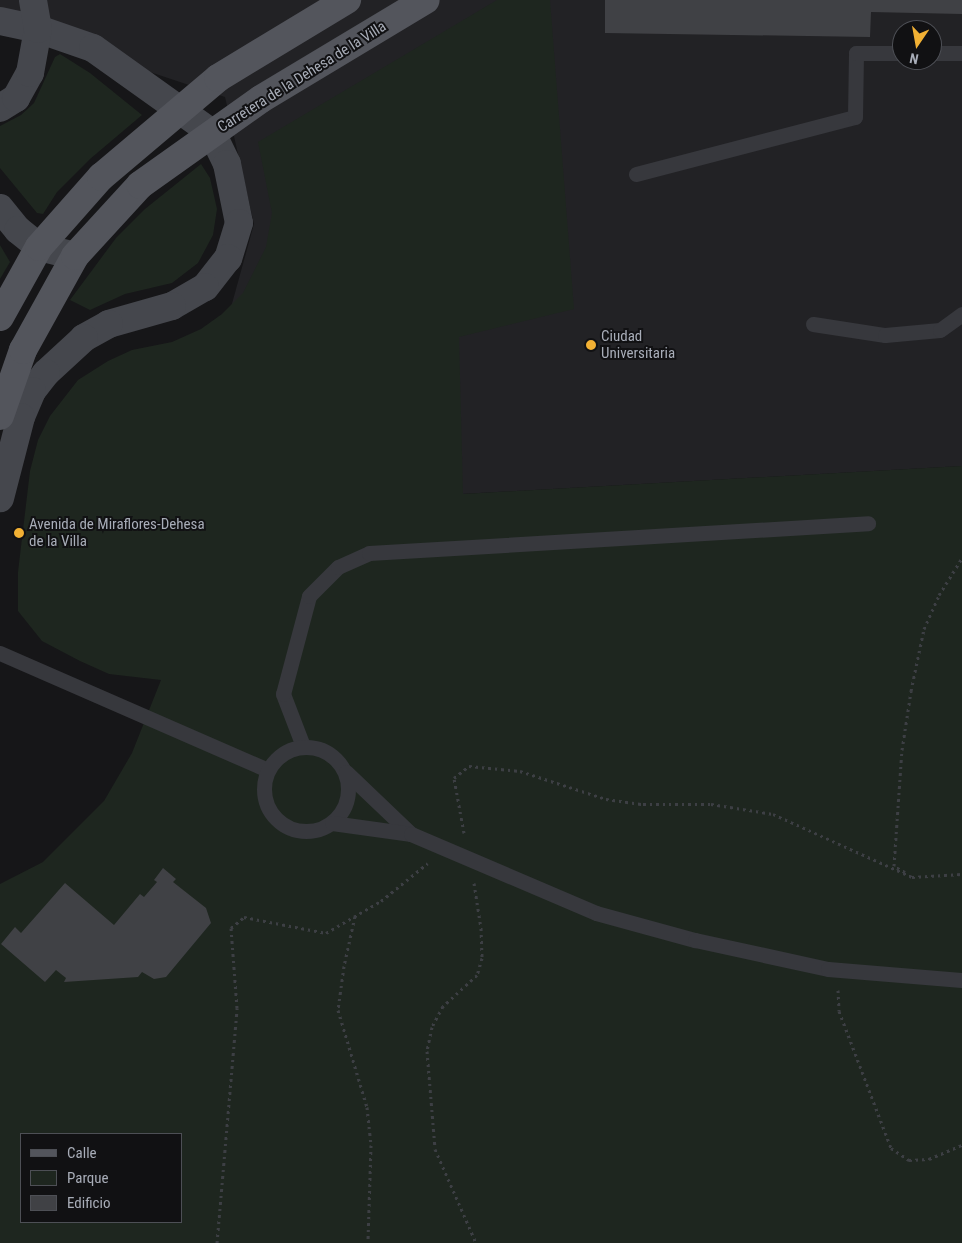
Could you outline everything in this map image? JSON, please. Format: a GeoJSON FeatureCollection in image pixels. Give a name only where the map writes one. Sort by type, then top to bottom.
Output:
{"type":"FeatureCollection","features":[{"type":"Feature","properties":{"kind":"main road"},"geometry":{"type":"LineString","coordinates":[[0,317],[39,247],[101,177],[218,78],[346,0]]}},
{"type":"Feature","properties":{"kind":"main road","name":"Carretera de la Dehesa de la Villa"},"geometry":{"type":"LineString","coordinates":[[212,133],[261,99],[426,0]]}},
{"type":"Feature","properties":{"kind":"main road"},"geometry":{"type":"LineString","coordinates":[[0,416],[23,350],[75,256],[140,185],[212,133]]}},
{"type":"Feature","properties":{"kind":"street"},"geometry":{"type":"LineString","coordinates":[[0,108],[16,98],[26,83],[38,29],[33,0]]}},
{"type":"Feature","properties":{"kind":"street","name":"Carretera de la Dehesa de la Villa"},"geometry":{"type":"LineString","coordinates":[[0,21],[38,29],[93,48],[212,133]]}},
{"type":"Feature","properties":{"kind":"street"},"geometry":{"type":"LineString","coordinates":[[0,498],[21,417],[32,392],[63,354],[109,324],[189,298],[205,287],[228,258],[239,223],[237,205],[228,164],[212,133]]}},
{"type":"Feature","properties":{"kind":"street"},"geometry":{"type":"LineString","coordinates":[[0,208],[18,230],[39,247],[75,256]]}},
{"type":"Feature","properties":{"kind":"lane"},"geometry":{"type":"LineString","coordinates":[[636,174],[855,117],[856,52],[892,53]]}},
{"type":"Feature","properties":{"kind":"lane"},"geometry":{"type":"LineString","coordinates":[[942,53],[962,53]]}},
{"type":"Feature","properties":{"kind":"lane"},"geometry":{"type":"LineString","coordinates":[[813,324],[885,335],[940,330],[962,314]]}},
{"type":"Feature","properties":{"kind":"lane"},"geometry":{"type":"LineString","coordinates":[[303,746],[283,694],[309,596],[338,567],[369,553],[868,523]]}},
{"type":"Feature","properties":{"kind":"lane"},"geometry":{"type":"LineString","coordinates":[[0,653],[268,770]]}},
{"type":"Feature","properties":{"kind":"lane"},"geometry":{"type":"LineString","coordinates":[[411,834],[346,772],[329,753],[303,746],[276,758],[268,770],[264,784],[264,798],[269,811],[279,822],[305,832],[332,823],[411,834],[596,913],[695,940],[837,969],[962,980]]}},
{"type":"Feature","properties":{"kind":"lane"},"geometry":{"type":"LineString","coordinates":[[332,823],[348,800],[349,786],[346,772]]}},
{"type":"Feature","properties":{"kind":"path"},"geometry":{"type":"LineString","coordinates":[[912,877],[894,866],[902,750],[911,690],[924,629],[939,595],[962,558]]}},
{"type":"Feature","properties":{"kind":"path"},"geometry":{"type":"LineString","coordinates":[[476,1243],[435,1149],[427,1051],[432,1027],[443,1006],[477,975],[482,958],[481,928],[454,778],[468,766],[520,771],[606,799],[643,804],[711,804],[773,814],[912,877],[962,874]]}},
{"type":"Feature","properties":{"kind":"path"},"geometry":{"type":"LineString","coordinates":[[217,1243],[237,1008],[231,928],[244,917],[326,933],[381,901],[446,849]]}},
{"type":"Feature","properties":{"kind":"path"},"geometry":{"type":"LineString","coordinates":[[356,916],[338,1010],[367,1107],[371,1145],[368,1243]]}},
{"type":"Feature","properties":{"kind":"path"},"geometry":{"type":"LineString","coordinates":[[837,969],[839,1011],[891,1148],[908,1160],[930,1159],[962,1145]]}},
{"type":"Feature","properties":{"kind":"shaded area","name":"Ciudad Universitaria"},"geometry":{"type":"Polygon","coordinates":[[[0,0],[962,0],[962,466],[175,510],[254,224],[225,97],[0,22],[0,0]]]}},
{"type":"Feature","properties":{"kind":"green space"},"geometry":{"type":"Polygon","coordinates":[[[497,0],[550,0],[574,309],[459,337],[463,494],[962,466],[962,1243],[0,1243],[0,884],[43,862],[104,801],[132,753],[161,680],[109,674],[80,661],[42,641],[18,611],[18,572],[30,471],[38,440],[50,416],[78,380],[108,361],[132,350],[172,342],[201,329],[222,314],[243,293],[266,247],[272,213],[258,142],[497,0]]]}},
{"type":"Feature","properties":{"kind":"green space"},"geometry":{"type":"Polygon","coordinates":[[[60,54],[90,73],[142,115],[90,159],[57,192],[43,214],[37,213],[0,168],[0,126],[21,115],[34,103],[55,57],[60,54]]]}},
{"type":"Feature","properties":{"kind":"green space"},"geometry":{"type":"Polygon","coordinates":[[[201,164],[210,178],[217,209],[213,235],[198,263],[172,283],[125,294],[90,310],[70,300],[116,238],[145,209],[201,164]]]}},
{"type":"Feature","properties":{"kind":"green space"},"geometry":{"type":"Polygon","coordinates":[[[0,245],[10,262],[0,279],[0,245]]]}},
{"type":"Feature","properties":{"kind":"building"},"geometry":{"type":"Polygon","coordinates":[[[605,0],[962,0],[962,14],[871,12],[870,37],[605,33],[605,0]]]}},
{"type":"Feature","properties":{"kind":"building"},"geometry":{"type":"Polygon","coordinates":[[[163,868],[176,879],[173,882],[206,908],[211,923],[166,977],[154,979],[142,972],[138,977],[64,982],[66,978],[56,970],[45,982],[1,944],[15,927],[21,933],[65,883],[114,925],[140,894],[144,897],[157,882],[154,880],[163,868]]]}},
{"type":"Feature","properties":{"kind":"place","name":"Ciudad Universitaria"},"geometry":{"type":"Point","coordinates":[591,345]}},
{"type":"Feature","properties":{"kind":"place","name":"Avenida de Miraflores-Dehesa de la Villa"},"geometry":{"type":"Point","coordinates":[19,533]}}]}
